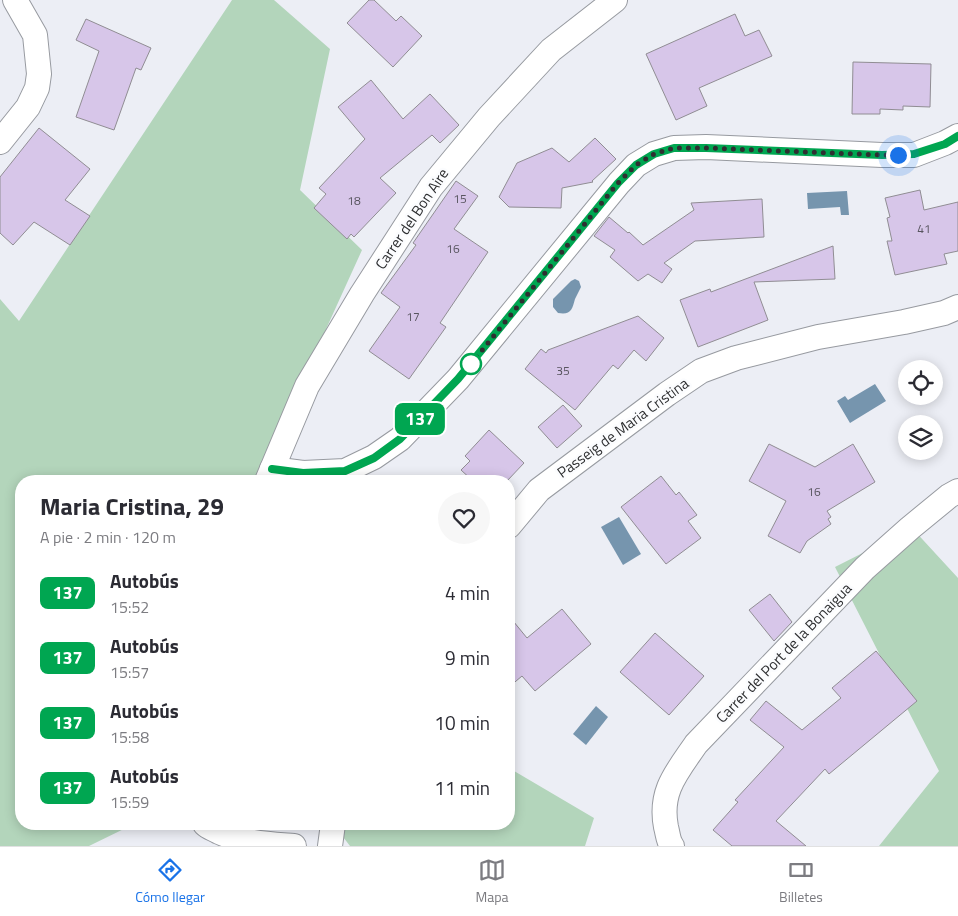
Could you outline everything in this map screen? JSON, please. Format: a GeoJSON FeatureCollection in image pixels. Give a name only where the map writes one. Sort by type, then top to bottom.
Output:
{"type":"FeatureCollection","features":[{"type":"Feature","properties":{"kind":"street"},"geometry":{"type":"LineString","coordinates":[[0,142],[28,107],[36,88],[39,74],[35,35],[15,0]]}},
{"type":"Feature","properties":{"kind":"street","name":"Carrer del Bon Aire"},"geometry":{"type":"LineString","coordinates":[[269,475],[307,386],[362,294],[431,187],[489,117],[551,50],[615,0]]}},
{"type":"Feature","properties":{"kind":"street"},"geometry":{"type":"LineString","coordinates":[[269,475],[345,471],[374,458],[400,439],[458,379],[618,183],[636,165],[654,154],[674,148],[882,155],[914,154],[945,144],[958,136]]}},
{"type":"Feature","properties":{"kind":"street","name":"Passeig de Maria Cristina"},"geometry":{"type":"LineString","coordinates":[[515,519],[539,490],[667,394],[701,372],[736,358],[818,337],[912,320],[944,313],[958,307]]}},
{"type":"Feature","properties":{"kind":"street","name":"Carrer del Port de la Bonaigua"},"geometry":{"type":"LineString","coordinates":[[672,846],[665,819],[666,794],[675,775],[696,744],[865,568],[936,506],[958,492]]}},
{"type":"Feature","properties":{"kind":"street"},"geometry":{"type":"LineString","coordinates":[[216,830],[227,836],[254,843],[294,846]]}},
{"type":"Feature","properties":{"kind":"street"},"geometry":{"type":"LineString","coordinates":[[330,846],[332,830]]}},
{"type":"Feature","properties":{"kind":"green space"},"geometry":{"type":"Polygon","coordinates":[[[232,0],[274,0],[330,49],[300,190],[362,250],[261,475],[15,475],[15,830],[122,830],[89,846],[0,846],[0,299],[19,321],[232,0]]]}},
{"type":"Feature","properties":{"kind":"green space"},"geometry":{"type":"Polygon","coordinates":[[[912,528],[958,578],[958,846],[879,846],[939,771],[835,567],[912,528]]]}},
{"type":"Feature","properties":{"kind":"green space"},"geometry":{"type":"Polygon","coordinates":[[[515,772],[594,818],[585,846],[350,846],[340,833],[341,830],[515,830],[515,772]]]}},
{"type":"Feature","properties":{"kind":"water"},"geometry":{"type":"Polygon","coordinates":[[[847,191],[849,215],[841,215],[840,207],[808,209],[807,193],[847,191]]]}},
{"type":"Feature","properties":{"kind":"water"},"geometry":{"type":"Polygon","coordinates":[[[575,279],[579,281],[581,287],[572,309],[566,313],[558,313],[553,307],[553,299],[575,279]]]}},
{"type":"Feature","properties":{"kind":"water"},"geometry":{"type":"Polygon","coordinates":[[[875,384],[886,401],[850,423],[837,401],[845,396],[848,400],[875,384]]]}},
{"type":"Feature","properties":{"kind":"water"},"geometry":{"type":"Polygon","coordinates":[[[619,517],[641,554],[623,565],[601,527],[619,517]]]}},
{"type":"Feature","properties":{"kind":"water"},"geometry":{"type":"Polygon","coordinates":[[[596,706],[608,717],[586,745],[573,734],[596,706]]]}},
{"type":"Feature","properties":{"kind":"building"},"geometry":{"type":"Polygon","coordinates":[[[369,0],[374,0],[396,21],[401,16],[422,36],[393,67],[347,23],[369,0]]]}},
{"type":"Feature","properties":{"kind":"building"},"geometry":{"type":"Polygon","coordinates":[[[735,14],[745,36],[759,30],[772,56],[699,88],[707,106],[676,120],[646,54],[735,14]]]}},
{"type":"Feature","properties":{"kind":"building"},"geometry":{"type":"Polygon","coordinates":[[[86,19],[151,48],[141,70],[136,68],[114,130],[76,117],[99,51],[76,40],[86,19]]]}},
{"type":"Feature","properties":{"kind":"building"},"geometry":{"type":"Polygon","coordinates":[[[853,62],[931,64],[930,107],[903,106],[903,110],[880,109],[880,114],[852,114],[853,62]]]}},
{"type":"Feature","properties":{"kind":"building"},"geometry":{"type":"Polygon","coordinates":[[[371,80],[403,119],[430,94],[459,125],[440,143],[432,135],[380,178],[396,193],[354,237],[351,234],[347,239],[314,208],[326,194],[319,188],[365,139],[338,107],[371,80]]]}},
{"type":"Feature","properties":{"kind":"building"},"geometry":{"type":"Polygon","coordinates":[[[39,128],[90,169],[65,200],[90,216],[70,245],[34,222],[13,245],[0,233],[0,177],[39,128]]]}},
{"type":"Feature","properties":{"kind":"building"},"geometry":{"type":"Polygon","coordinates":[[[595,138],[616,159],[593,182],[562,188],[561,208],[509,207],[499,197],[517,163],[552,148],[569,162],[595,138]]]}},
{"type":"Feature","properties":{"kind":"building"},"geometry":{"type":"Polygon","coordinates":[[[456,181],[478,196],[454,229],[488,252],[440,323],[446,327],[409,379],[369,351],[400,307],[381,293],[416,245],[413,243],[456,181]]]}},
{"type":"Feature","properties":{"kind":"building"},"geometry":{"type":"Polygon","coordinates":[[[920,190],[924,210],[958,202],[958,251],[944,254],[947,264],[895,275],[887,241],[892,241],[887,218],[890,217],[885,198],[920,190]]]}},
{"type":"Feature","properties":{"kind":"building"},"geometry":{"type":"Polygon","coordinates":[[[762,199],[764,237],[695,241],[664,263],[672,269],[662,283],[648,274],[638,281],[610,257],[615,250],[594,236],[609,217],[643,245],[694,210],[691,203],[762,199]]]}},
{"type":"Feature","properties":{"kind":"building"},"geometry":{"type":"Polygon","coordinates":[[[833,246],[835,279],[754,282],[768,320],[698,347],[680,300],[710,289],[711,292],[833,246]]]}},
{"type":"Feature","properties":{"kind":"building"},"geometry":{"type":"Polygon","coordinates":[[[638,316],[664,338],[646,361],[634,350],[618,369],[613,365],[575,410],[525,369],[541,349],[546,353],[548,350],[638,316]]]}},
{"type":"Feature","properties":{"kind":"building"},"geometry":{"type":"Polygon","coordinates":[[[563,405],[582,426],[557,448],[538,427],[563,405]]]}},
{"type":"Feature","properties":{"kind":"building"},"geometry":{"type":"Polygon","coordinates":[[[489,430],[524,463],[513,475],[466,475],[461,470],[470,461],[465,456],[489,430]]]}},
{"type":"Feature","properties":{"kind":"building"},"geometry":{"type":"Polygon","coordinates":[[[769,444],[815,467],[853,444],[875,482],[827,511],[831,517],[828,519],[831,524],[807,541],[800,553],[768,536],[786,501],[749,481],[769,444]]]}},
{"type":"Feature","properties":{"kind":"building"},"geometry":{"type":"Polygon","coordinates":[[[661,476],[676,495],[679,492],[697,515],[688,521],[701,538],[666,564],[621,507],[661,476]]]}},
{"type":"Feature","properties":{"kind":"building"},"geometry":{"type":"Polygon","coordinates":[[[770,594],[792,622],[774,641],[749,610],[770,594]]]}},
{"type":"Feature","properties":{"kind":"building"},"geometry":{"type":"Polygon","coordinates":[[[562,609],[591,644],[535,691],[522,676],[515,682],[515,623],[527,638],[562,609]]]}},
{"type":"Feature","properties":{"kind":"building"},"geometry":{"type":"Polygon","coordinates":[[[655,633],[704,676],[669,715],[620,672],[655,633]]]}},
{"type":"Feature","properties":{"kind":"building"},"geometry":{"type":"Polygon","coordinates":[[[876,651],[917,701],[829,774],[825,769],[776,821],[806,846],[732,846],[713,830],[738,802],[735,800],[784,747],[750,720],[766,701],[802,730],[841,698],[832,688],[876,651]]]}},
{"type":"Feature","properties":{"kind":"bus line","name":"137"},"geometry":{"type":"LineString","coordinates":[[272,469],[303,473],[345,471],[374,458],[400,439],[458,379],[618,183],[636,165],[654,154],[674,148],[706,148],[882,155],[914,154],[945,144],[958,136]]}},
{"type":"Feature","properties":{"kind":"route"},"geometry":{"type":"LineString","coordinates":[[471,364],[618,183],[636,165],[654,154],[674,148],[706,148],[898,155]]}}]}
